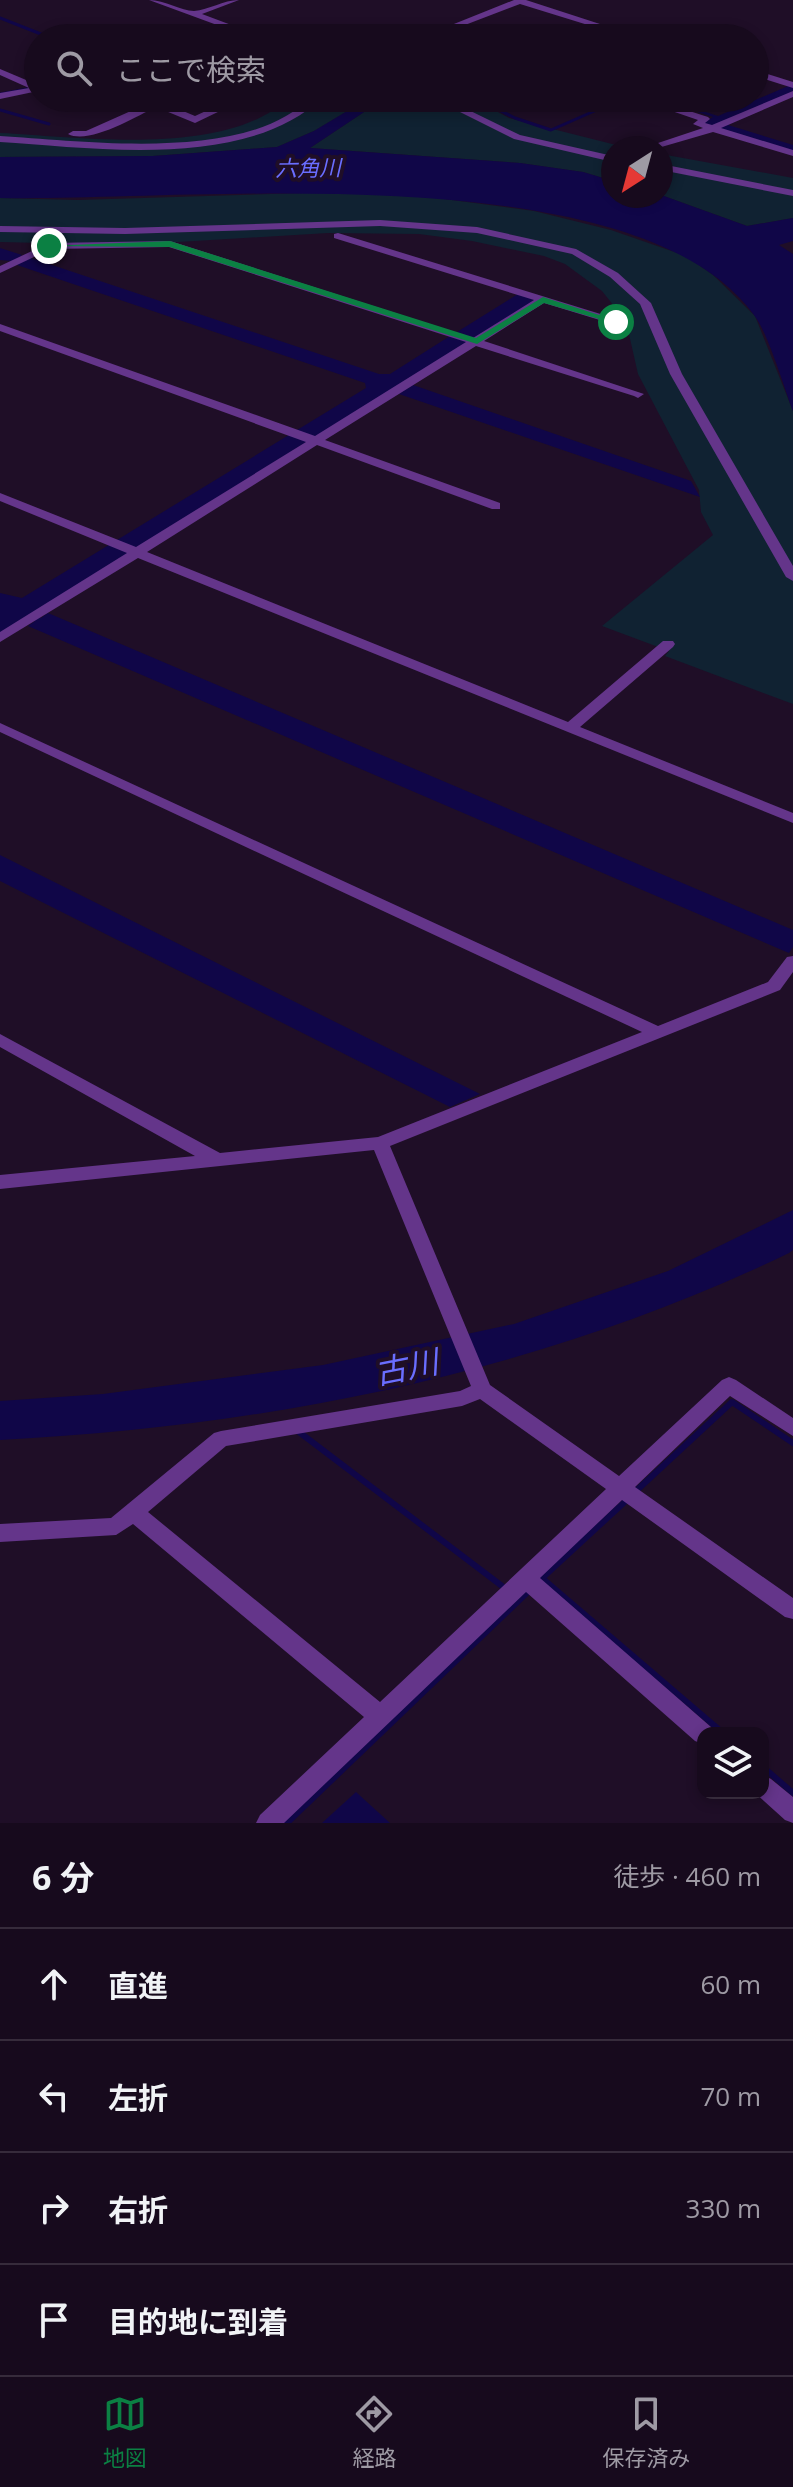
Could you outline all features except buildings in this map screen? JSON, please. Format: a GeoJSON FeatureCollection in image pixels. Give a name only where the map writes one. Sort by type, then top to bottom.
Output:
{"type":"FeatureCollection","features":[{"type":"Feature","properties":{"kind":"street"},"geometry":{"type":"LineString","coordinates":[[153,0],[222,24]]}},
{"type":"Feature","properties":{"kind":"street"},"geometry":{"type":"LineString","coordinates":[[193,14],[235,0]]}},
{"type":"Feature","properties":{"kind":"street"},"geometry":{"type":"LineString","coordinates":[[469,24],[521,1],[594,24]]}},
{"type":"Feature","properties":{"kind":"street"},"geometry":{"type":"LineString","coordinates":[[0,72],[24,82]]}},
{"type":"Feature","properties":{"kind":"street"},"geometry":{"type":"LineString","coordinates":[[769,79],[792,88]]}},
{"type":"Feature","properties":{"kind":"street"},"geometry":{"type":"LineString","coordinates":[[769,100],[792,88]]}},
{"type":"Feature","properties":{"kind":"street"},"geometry":{"type":"LineString","coordinates":[[0,96],[24,91]]}},
{"type":"Feature","properties":{"kind":"street"},"geometry":{"type":"LineString","coordinates":[[0,132],[88,134],[135,112]]}},
{"type":"Feature","properties":{"kind":"street"},"geometry":{"type":"LineString","coordinates":[[174,112],[195,120],[212,112]]}},
{"type":"Feature","properties":{"kind":"street"},"geometry":{"type":"LineString","coordinates":[[0,139],[158,143],[225,138],[282,123],[297,112]]}},
{"type":"Feature","properties":{"kind":"street"},"geometry":{"type":"LineString","coordinates":[[466,112],[517,137],[601,156]]}},
{"type":"Feature","properties":{"kind":"street"},"geometry":{"type":"LineString","coordinates":[[683,112],[705,119],[698,124],[717,127],[793,153]]}},
{"type":"Feature","properties":{"kind":"street"},"geometry":{"type":"LineString","coordinates":[[673,140],[717,127],[746,112]]}},
{"type":"Feature","properties":{"kind":"street"},"geometry":{"type":"LineString","coordinates":[[673,169],[793,193]]}},
{"type":"Feature","properties":{"kind":"street"},"geometry":{"type":"LineString","coordinates":[[0,229],[125,231],[380,223],[477,230],[576,252],[614,275],[645,303],[676,374],[793,577]]}},
{"type":"Feature","properties":{"kind":"street"},"geometry":{"type":"LineString","coordinates":[[338,236],[616,322]]}},
{"type":"Feature","properties":{"kind":"street"},"geometry":{"type":"LineString","coordinates":[[0,270],[49,246],[170,244],[638,394]]}},
{"type":"Feature","properties":{"kind":"street"},"geometry":{"type":"LineString","coordinates":[[0,638],[128,549],[308,438],[402,389],[467,338],[543,299]]}},
{"type":"Feature","properties":{"kind":"street"},"geometry":{"type":"LineString","coordinates":[[0,327],[496,506]]}},
{"type":"Feature","properties":{"kind":"street"},"geometry":{"type":"LineString","coordinates":[[0,497],[793,818]]}},
{"type":"Feature","properties":{"kind":"street"},"geometry":{"type":"LineString","coordinates":[[571,727],[668,644]]}},
{"type":"Feature","properties":{"kind":"street"},"geometry":{"type":"LineString","coordinates":[[0,727],[655,1031]]}},
{"type":"Feature","properties":{"kind":"street"},"geometry":{"type":"LineString","coordinates":[[0,1182],[380,1143],[774,986],[793,961]]}},
{"type":"Feature","properties":{"kind":"street"},"geometry":{"type":"LineString","coordinates":[[0,1040],[217,1159]]}},
{"type":"Feature","properties":{"kind":"street"},"geometry":{"type":"LineString","coordinates":[[380,1143],[478,1381],[621,1488],[793,1610]]}},
{"type":"Feature","properties":{"kind":"street"},"geometry":{"type":"LineString","coordinates":[[0,1533],[116,1526],[221,1439],[462,1398],[478,1381]]}},
{"type":"Feature","properties":{"kind":"street"},"geometry":{"type":"LineString","coordinates":[[268,1823],[381,1717],[535,1588],[621,1488],[729,1385],[793,1428]]}},
{"type":"Feature","properties":{"kind":"street"},"geometry":{"type":"LineString","coordinates":[[134,1513],[381,1717]]}},
{"type":"Feature","properties":{"kind":"street"},"geometry":{"type":"LineString","coordinates":[[535,1588],[697,1729]]}},
{"type":"Feature","properties":{"kind":"street"},"geometry":{"type":"LineString","coordinates":[[769,1791],[793,1812]]}},
{"type":"Feature","properties":{"kind":"shaded area"},"geometry":{"type":"Polygon","coordinates":[[[269,112],[346,112],[314,131],[277,147],[153,156],[0,157],[0,133],[151,140],[228,129],[269,112]]]}},
{"type":"Feature","properties":{"kind":"shaded area"},"geometry":{"type":"Polygon","coordinates":[[[364,112],[498,112],[509,118],[601,141],[601,177],[520,163],[310,148],[364,112]]]}},
{"type":"Feature","properties":{"kind":"shaded area"},"geometry":{"type":"Polygon","coordinates":[[[673,156],[793,178],[793,218],[747,226],[673,199],[673,156]]]}},
{"type":"Feature","properties":{"kind":"shaded area"},"geometry":{"type":"Polygon","coordinates":[[[339,192],[437,198],[534,211],[611,230],[686,256],[713,275],[755,316],[793,411],[793,704],[665,656],[669,651],[602,626],[713,535],[701,512],[699,490],[638,374],[626,321],[602,291],[565,264],[544,256],[472,241],[419,234],[328,233],[129,245],[0,242],[0,198],[78,200],[339,192]]]}},
{"type":"Feature","properties":{"kind":"water"},"geometry":{"type":"Polygon","coordinates":[[[793,84],[793,91],[769,104],[769,94],[793,84]]]}},
{"type":"Feature","properties":{"kind":"water","name":"六角川"},"geometry":{"type":"Polygon","coordinates":[[[346,112],[364,112],[310,148],[520,163],[583,172],[601,177],[601,208],[673,208],[673,199],[747,226],[793,218],[793,241],[779,245],[793,254],[793,411],[770,347],[754,315],[695,263],[612,228],[512,207],[401,196],[288,194],[0,198],[0,157],[153,156],[277,147],[314,131],[346,112]]]}},
{"type":"Feature","properties":{"kind":"water"},"geometry":{"type":"Polygon","coordinates":[[[697,112],[718,116],[727,112],[753,112],[728,125],[793,145],[793,151],[703,123],[713,117],[697,112]]]}},
{"type":"Feature","properties":{"kind":"water"},"geometry":{"type":"Polygon","coordinates":[[[0,248],[22,255],[18,258],[31,258],[379,374],[390,374],[450,336],[457,338],[463,334],[457,332],[518,294],[535,300],[474,338],[467,336],[462,339],[468,342],[398,386],[407,389],[413,385],[691,481],[700,497],[399,394],[404,391],[308,441],[31,614],[41,618],[48,613],[793,930],[793,947],[789,953],[28,626],[35,621],[26,617],[0,633],[0,593],[22,598],[366,388],[365,383],[17,265],[21,262],[0,260],[0,248]]]}},
{"type":"Feature","properties":{"kind":"water"},"geometry":{"type":"Polygon","coordinates":[[[0,855],[480,1094],[450,1107],[0,881],[0,855]]]}},
{"type":"Feature","properties":{"kind":"water","name":"古川"},"geometry":{"type":"Polygon","coordinates":[[[793,1210],[793,1250],[789,1253],[695,1295],[503,1361],[404,1386],[204,1422],[0,1440],[0,1401],[103,1394],[323,1365],[514,1324],[668,1271],[793,1210]]]}},
{"type":"Feature","properties":{"kind":"water"},"geometry":{"type":"Polygon","coordinates":[[[356,1792],[390,1823],[322,1823],[356,1792]]]}},
{"type":"Feature","properties":{"kind":"waterway"},"geometry":{"type":"LineString","coordinates":[[0,18],[24,27]]}},
{"type":"Feature","properties":{"kind":"waterway"},"geometry":{"type":"LineString","coordinates":[[0,94],[24,90]]}},
{"type":"Feature","properties":{"kind":"waterway"},"geometry":{"type":"LineString","coordinates":[[0,110],[49,124]]}},
{"type":"Feature","properties":{"kind":"waterway"},"geometry":{"type":"LineString","coordinates":[[503,112],[551,130],[592,112]]}},
{"type":"Feature","properties":{"kind":"waterway"},"geometry":{"type":"LineString","coordinates":[[636,1491],[732,1402],[793,1443]]}},
{"type":"Feature","properties":{"kind":"waterway"},"geometry":{"type":"LineString","coordinates":[[299,1432],[502,1586]]}},
{"type":"Feature","properties":{"kind":"waterway"},"geometry":{"type":"LineString","coordinates":[[542,1578],[629,1498]]}},
{"type":"Feature","properties":{"kind":"waterway"},"geometry":{"type":"LineString","coordinates":[[539,1581],[542,1578]]}},
{"type":"Feature","properties":{"kind":"waterway"},"geometry":{"type":"LineString","coordinates":[[542,1578],[716,1727]]}},
{"type":"Feature","properties":{"kind":"waterway"},"geometry":{"type":"LineString","coordinates":[[287,1823],[532,1588]]}},
{"type":"Feature","properties":{"kind":"waterway"},"geometry":{"type":"LineString","coordinates":[[769,1772],[793,1793]]}},
{"type":"Feature","properties":{"kind":"route"},"geometry":{"type":"LineString","coordinates":[[49,246],[170,244],[477,341],[543,299],[616,322]]}}]}
